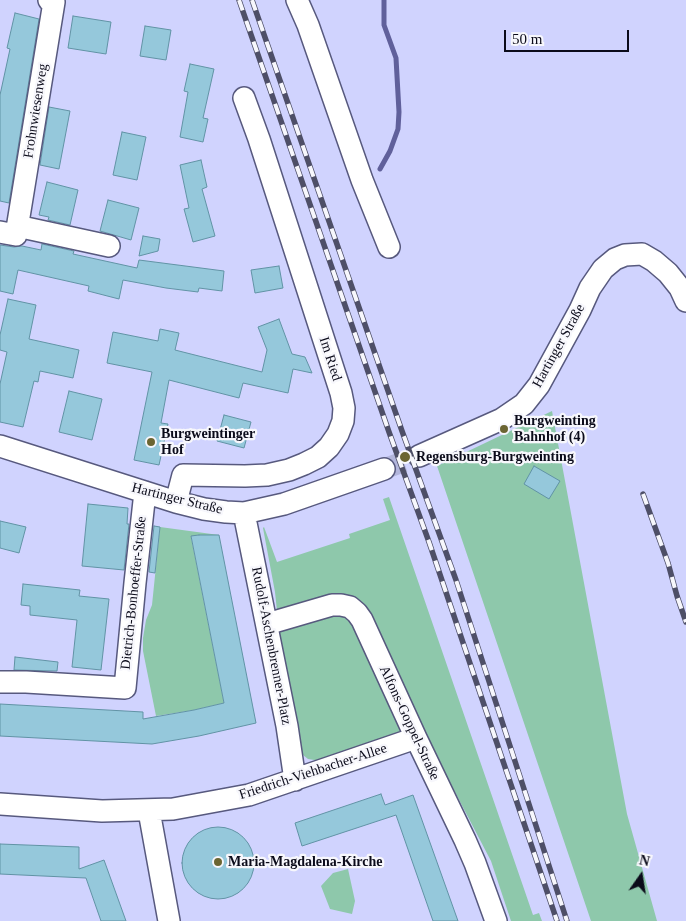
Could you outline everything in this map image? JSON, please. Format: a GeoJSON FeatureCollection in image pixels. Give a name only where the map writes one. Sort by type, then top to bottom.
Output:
{"type":"FeatureCollection","features":[{"type":"Feature","properties":{"kind":"street","name":"Frohnwiesenweg"},"geometry":{"type":"LineString","coordinates":[[49,0],[54,2],[9,229],[108,246]]}},
{"type":"Feature","properties":{"kind":"street"},"geometry":{"type":"LineString","coordinates":[[297,0],[308,25],[362,180],[389,246]]}},
{"type":"Feature","properties":{"kind":"street","name":"Im Ried"},"geometry":{"type":"LineString","coordinates":[[176,502],[183,475],[267,475],[304,464],[318,457],[329,446],[338,434],[343,421],[344,408],[341,393],[244,98]]}},
{"type":"Feature","properties":{"kind":"street","name":"Hartinger Straße"},"geometry":{"type":"LineString","coordinates":[[419,456],[502,419],[524,404],[543,379],[590,288],[603,269],[615,259],[625,255],[642,254],[654,261],[668,273],[680,288],[686,301]]}},
{"type":"Feature","properties":{"kind":"street","name":"Hartinger Straße"},"geometry":{"type":"LineString","coordinates":[[0,446],[176,502],[226,512],[244,513],[284,504],[384,469]]}},
{"type":"Feature","properties":{"kind":"street","name":"Dietrich-Bonhoeffer-Straße"},"geometry":{"type":"LineString","coordinates":[[0,682],[125,688],[145,492]]}},
{"type":"Feature","properties":{"kind":"street","name":"Rudolf-Aschenbrenner-Platz"},"geometry":{"type":"LineString","coordinates":[[244,513],[296,780]]}},
{"type":"Feature","properties":{"kind":"street","name":"Alfons-Goppel-Straße"},"geometry":{"type":"LineString","coordinates":[[267,624],[332,605],[350,607],[357,613],[465,840],[496,921]]}},
{"type":"Feature","properties":{"kind":"street","name":"Friedrich-Viehbacher-Allee"},"geometry":{"type":"LineString","coordinates":[[0,804],[102,811],[149,811],[213,803],[249,795],[296,780],[416,738]]}},
{"type":"Feature","properties":{"kind":"street"},"geometry":{"type":"LineString","coordinates":[[149,811],[169,921]]}},
{"type":"Feature","properties":{"kind":"green space"},"geometry":{"type":"Polygon","coordinates":[[[552,411],[627,814],[657,921],[591,921],[437,466],[552,411]]]}},
{"type":"Feature","properties":{"kind":"green space"},"geometry":{"type":"Polygon","coordinates":[[[389,497],[533,915],[539,913],[542,921],[511,921],[491,861],[421,727],[321,761],[308,759],[299,748],[281,649],[275,592],[263,528],[277,562],[350,538],[349,534],[390,520],[383,499],[389,497]]]}},
{"type":"Feature","properties":{"kind":"green space"},"geometry":{"type":"Polygon","coordinates":[[[160,527],[219,535],[191,537],[224,703],[156,716],[143,651],[143,638],[146,620],[152,605],[160,527]]]}},
{"type":"Feature","properties":{"kind":"green space"},"geometry":{"type":"Polygon","coordinates":[[[348,869],[355,901],[352,914],[330,909],[321,886],[333,873],[348,869]]]}},
{"type":"Feature","properties":{"kind":"building"},"geometry":{"type":"Polygon","coordinates":[[[15,13],[39,19],[9,203],[0,201],[0,95],[10,49],[7,48],[15,13]]]}},
{"type":"Feature","properties":{"kind":"building"},"geometry":{"type":"Polygon","coordinates":[[[73,16],[111,22],[106,54],[68,48],[73,16]]]}},
{"type":"Feature","properties":{"kind":"building"},"geometry":{"type":"Polygon","coordinates":[[[145,26],[171,30],[166,60],[140,56],[145,26]]]}},
{"type":"Feature","properties":{"kind":"building"},"geometry":{"type":"Polygon","coordinates":[[[190,64],[214,69],[203,118],[208,119],[203,142],[180,137],[188,92],[184,91],[190,64]]]}},
{"type":"Feature","properties":{"kind":"building"},"geometry":{"type":"Polygon","coordinates":[[[49,107],[70,111],[59,169],[40,165],[49,107]]]}},
{"type":"Feature","properties":{"kind":"building"},"geometry":{"type":"Polygon","coordinates":[[[122,132],[146,137],[137,180],[113,175],[122,132]]]}},
{"type":"Feature","properties":{"kind":"building"},"geometry":{"type":"Polygon","coordinates":[[[201,160],[207,187],[202,189],[215,236],[193,242],[184,209],[189,208],[180,165],[201,160]]]}},
{"type":"Feature","properties":{"kind":"building"},"geometry":{"type":"Polygon","coordinates":[[[47,182],[78,190],[70,225],[48,220],[49,217],[39,215],[47,182]]]}},
{"type":"Feature","properties":{"kind":"building"},"geometry":{"type":"Polygon","coordinates":[[[108,200],[139,208],[131,240],[100,231],[108,200]]]}},
{"type":"Feature","properties":{"kind":"building"},"geometry":{"type":"Polygon","coordinates":[[[143,236],[160,239],[158,251],[139,256],[143,236]]]}},
{"type":"Feature","properties":{"kind":"building"},"geometry":{"type":"Polygon","coordinates":[[[42,244],[74,251],[73,254],[137,268],[139,260],[224,271],[222,291],[199,288],[198,292],[123,280],[119,299],[88,291],[89,286],[18,270],[13,294],[0,291],[0,245],[22,246],[41,250],[42,244]]]}},
{"type":"Feature","properties":{"kind":"building"},"geometry":{"type":"Polygon","coordinates":[[[279,266],[283,288],[255,293],[251,270],[279,266]]]}},
{"type":"Feature","properties":{"kind":"building"},"geometry":{"type":"Polygon","coordinates":[[[8,299],[36,305],[29,339],[79,350],[73,378],[40,371],[38,382],[34,381],[23,427],[0,422],[0,384],[7,352],[0,350],[0,335],[8,299]]]}},
{"type":"Feature","properties":{"kind":"building"},"geometry":{"type":"Polygon","coordinates":[[[279,319],[292,354],[305,357],[312,373],[293,369],[288,393],[243,383],[239,398],[169,380],[161,423],[168,424],[159,465],[134,460],[152,372],[107,363],[113,332],[158,341],[160,329],[179,333],[175,350],[262,372],[267,350],[258,327],[279,319]]]}},
{"type":"Feature","properties":{"kind":"building"},"geometry":{"type":"Polygon","coordinates":[[[69,391],[102,399],[92,440],[59,432],[69,391]]]}},
{"type":"Feature","properties":{"kind":"building"},"geometry":{"type":"Polygon","coordinates":[[[224,415],[251,422],[244,448],[217,441],[224,415]]]}},
{"type":"Feature","properties":{"kind":"building"},"geometry":{"type":"Polygon","coordinates":[[[534,466],[560,481],[549,499],[524,484],[534,466]]]}},
{"type":"Feature","properties":{"kind":"building"},"geometry":{"type":"Polygon","coordinates":[[[88,504],[128,508],[127,524],[129,524],[124,570],[82,566],[88,504]]]}},
{"type":"Feature","properties":{"kind":"building"},"geometry":{"type":"Polygon","coordinates":[[[0,521],[26,527],[19,553],[0,548],[0,521]]]}},
{"type":"Feature","properties":{"kind":"building"},"geometry":{"type":"Polygon","coordinates":[[[154,526],[160,527],[155,573],[149,572],[154,526]]]}},
{"type":"Feature","properties":{"kind":"building"},"geometry":{"type":"Polygon","coordinates":[[[219,535],[256,723],[152,744],[0,736],[0,704],[143,712],[143,719],[224,703],[191,536],[219,535]]]}},
{"type":"Feature","properties":{"kind":"building"},"geometry":{"type":"Polygon","coordinates":[[[23,584],[80,590],[79,596],[109,599],[101,670],[72,667],[77,620],[30,615],[30,606],[21,605],[23,584]]]}},
{"type":"Feature","properties":{"kind":"building"},"geometry":{"type":"Polygon","coordinates":[[[15,657],[58,662],[57,671],[14,670],[15,657]]]}},
{"type":"Feature","properties":{"kind":"building"},"geometry":{"type":"Polygon","coordinates":[[[381,794],[385,805],[413,795],[458,921],[433,921],[396,815],[302,846],[295,823],[381,794]]]}},
{"type":"Feature","properties":{"kind":"building","name":"Maria-Magdalena-Kirche"},"geometry":{"type":"Polygon","coordinates":[[[218,827],[238,833],[248,843],[254,863],[248,883],[238,893],[218,899],[198,893],[188,883],[182,863],[188,843],[198,833],[218,827]]]}},
{"type":"Feature","properties":{"kind":"building"},"geometry":{"type":"Polygon","coordinates":[[[0,844],[79,847],[79,869],[104,860],[126,921],[101,921],[86,878],[0,874],[0,844]]]}},
{"type":"Feature","properties":{"kind":"waterway"},"geometry":{"type":"LineString","coordinates":[[380,169],[390,151],[398,129],[399,112],[396,58],[384,25],[384,0]]}},
{"type":"Feature","properties":{"kind":"tunnel"},"geometry":{"type":"LineString","coordinates":[[384,469],[419,456]]}},
{"type":"Feature","properties":{"kind":"railway"},"geometry":{"type":"LineString","coordinates":[[239,0],[429,542],[557,921]]}},
{"type":"Feature","properties":{"kind":"railway"},"geometry":{"type":"LineString","coordinates":[[252,0],[402,431],[456,580],[567,921]]}},
{"type":"Feature","properties":{"kind":"railway"},"geometry":{"type":"LineString","coordinates":[[643,494],[668,563],[686,622]]}},
{"type":"Feature","properties":{"kind":"place","name":"Burgweinting Bahnhof (4)"},"geometry":{"type":"Point","coordinates":[504,429]}},
{"type":"Feature","properties":{"kind":"place","name":"Burgweintinger Hof"},"geometry":{"type":"Point","coordinates":[151,442]}},
{"type":"Feature","properties":{"kind":"place","name":"Regensburg-Burgweinting"},"geometry":{"type":"Point","coordinates":[405,457]}},
{"type":"Feature","properties":{"kind":"place","name":"Maria-Magdalena-Kirche"},"geometry":{"type":"Point","coordinates":[218,862]}}]}
